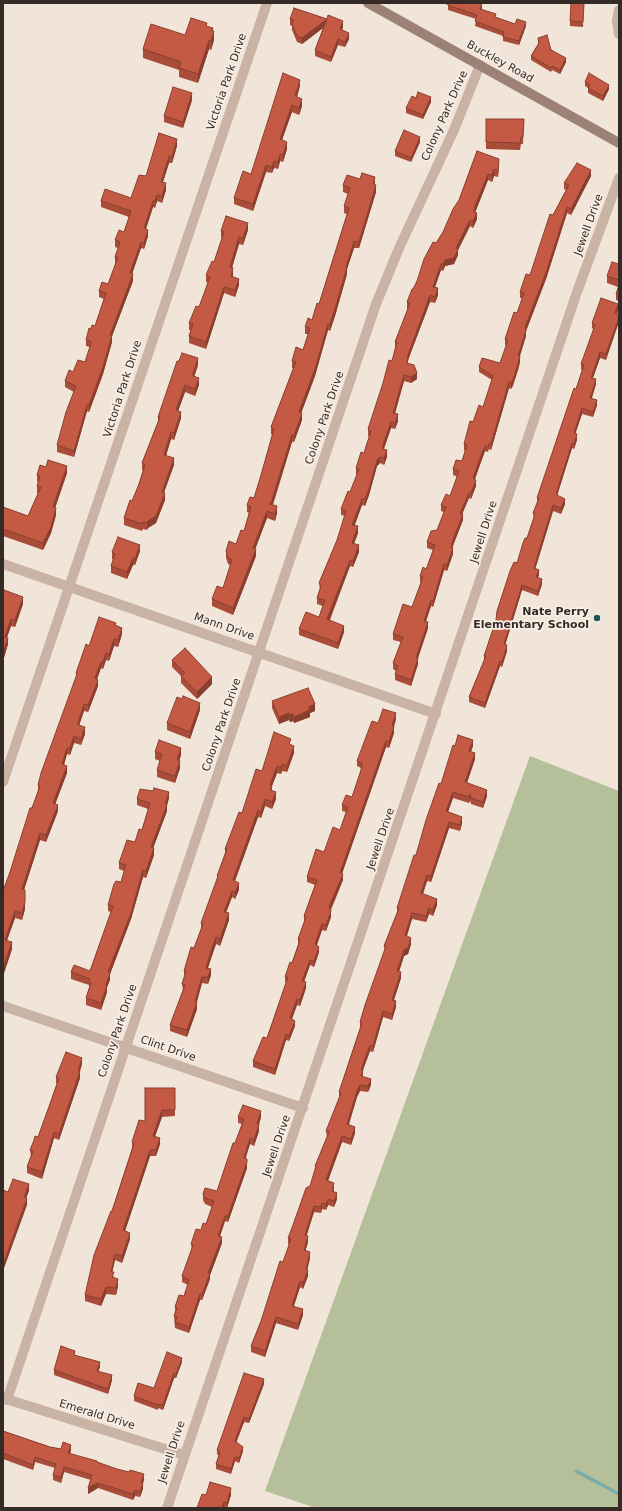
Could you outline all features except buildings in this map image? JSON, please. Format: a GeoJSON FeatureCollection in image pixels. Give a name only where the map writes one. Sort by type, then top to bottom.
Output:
{"type":"FeatureCollection","features":[{"type":"Feature","properties":{"kind":"street","name":"Victoria Park Drive"},"geometry":{"type":"LineString","coordinates":[[3,782],[267,3]]}},
{"type":"Feature","properties":{"kind":"street","name":"Buckley Road"},"geometry":{"type":"LineString","coordinates":[[368,3],[619,143]]}},
{"type":"Feature","properties":{"kind":"street"},"geometry":{"type":"LineString","coordinates":[[619,10],[619,34]]}},
{"type":"Feature","properties":{"kind":"street","name":"Colony Park Drive"},"geometry":{"type":"LineString","coordinates":[[5,1399],[376,304],[400,246],[454,130],[480,65]]}},
{"type":"Feature","properties":{"kind":"street","name":"Jewell Drive"},"geometry":{"type":"LineString","coordinates":[[167,1508],[436,714],[577,292],[619,178]]}},
{"type":"Feature","properties":{"kind":"street","name":"Mann Drive"},"geometry":{"type":"LineString","coordinates":[[3,564],[436,714]]}},
{"type":"Feature","properties":{"kind":"street","name":"Clint Drive"},"geometry":{"type":"LineString","coordinates":[[3,1006],[303,1108]]}},
{"type":"Feature","properties":{"kind":"street","name":"Emerald Drive"},"geometry":{"type":"LineString","coordinates":[[5,1399],[184,1456]]}},
{"type":"Feature","properties":{"kind":"green space"},"geometry":{"type":"Polygon","coordinates":[[[530,756],[619,791],[619,1508],[316,1508],[265,1491],[530,756]]]}},
{"type":"Feature","properties":{"kind":"waterway"},"geometry":{"type":"LineString","coordinates":[[576,1471],[619,1494]]}},
{"type":"Feature","properties":{"kind":"place","name":"Nate Perry Elementary School"},"geometry":{"type":"Point","coordinates":[597,618]}}]}
